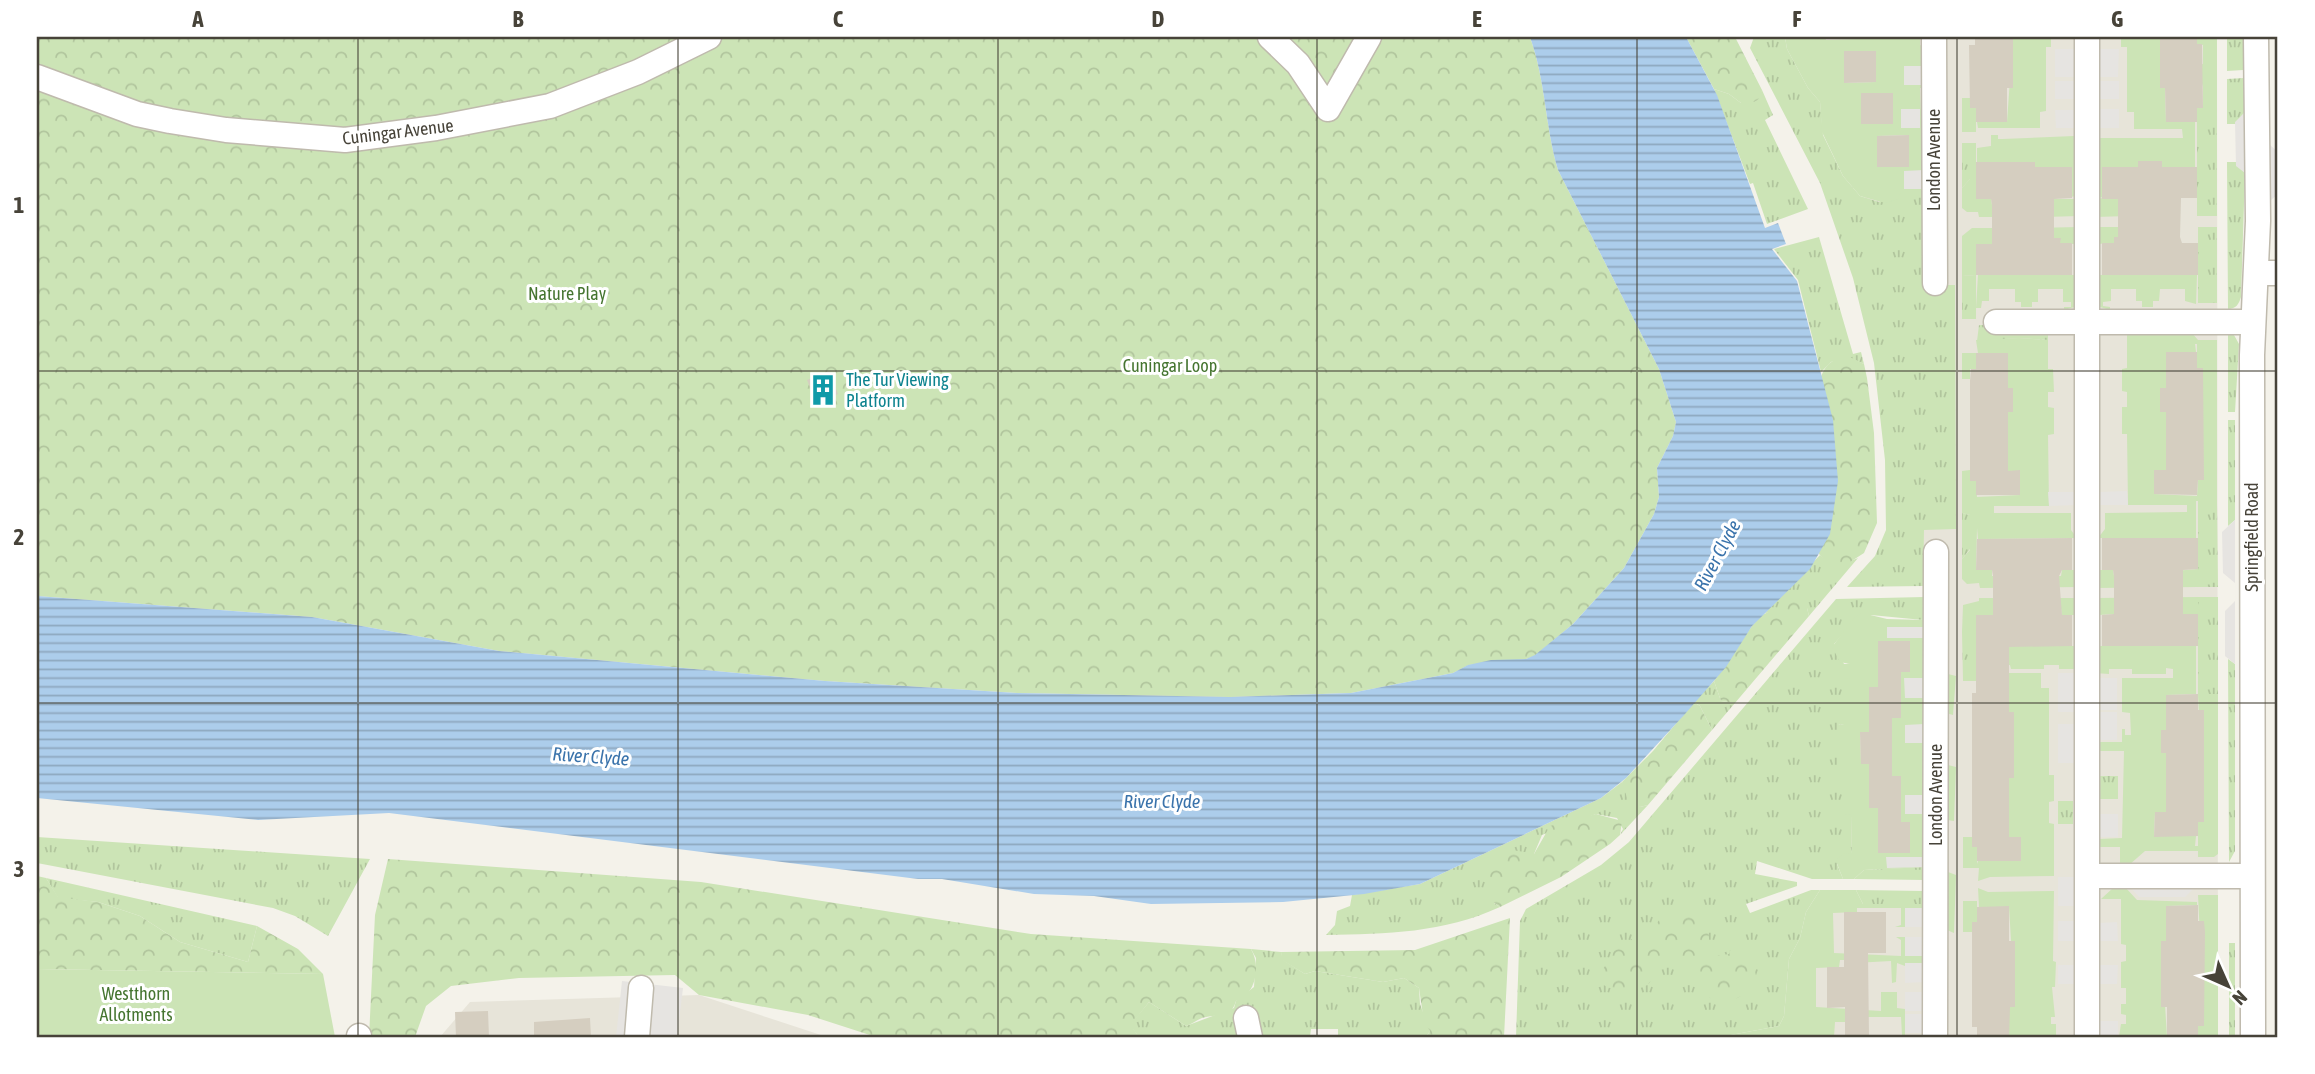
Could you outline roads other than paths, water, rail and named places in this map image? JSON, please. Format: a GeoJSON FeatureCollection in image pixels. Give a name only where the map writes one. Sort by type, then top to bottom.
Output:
{"type":"FeatureCollection","features":[{"type":"Feature","properties":{"kind":"street","name":"Cuningar Avenue"},"geometry":{"type":"LineString","coordinates":[[37,76],[124,110],[159,119],[240,132],[345,140],[436,128],[550,106],[638,72],[709,37]]}},
{"type":"Feature","properties":{"kind":"street"},"geometry":{"type":"LineString","coordinates":[[1270,37],[1298,64],[1328,110],[1369,37]]}},
{"type":"Feature","properties":{"kind":"street","name":"London Avenue"},"geometry":{"type":"LineString","coordinates":[[1934,37],[1935,283]]}},
{"type":"Feature","properties":{"kind":"street"},"geometry":{"type":"LineString","coordinates":[[2087,37],[2087,1037]]}},
{"type":"Feature","properties":{"kind":"street","name":"Springfield Road"},"geometry":{"type":"LineString","coordinates":[[2253,1037],[2253,322],[2267,273],[2268,108],[2256,37]]}},
{"type":"Feature","properties":{"kind":"street"},"geometry":{"type":"LineString","coordinates":[[1996,322],[2253,322]]}},
{"type":"Feature","properties":{"kind":"street","name":"London Avenue"},"geometry":{"type":"LineString","coordinates":[[1935,1037],[1936,552]]}},
{"type":"Feature","properties":{"kind":"street"},"geometry":{"type":"LineString","coordinates":[[2087,876],[2252,876]]}},
{"type":"Feature","properties":{"kind":"street"},"geometry":{"type":"LineString","coordinates":[[636,1037],[641,988]]}},
{"type":"Feature","properties":{"kind":"water","name":"River Clyde"},"geometry":{"type":"Polygon","coordinates":[[[1530,37],[1686,37],[1717,95],[1765,228],[1778,223],[1786,244],[1772,249],[1797,281],[1833,420],[1838,481],[1830,534],[1810,569],[1752,626],[1726,667],[1685,714],[1626,778],[1601,798],[1420,884],[1364,894],[1283,902],[1151,904],[1094,896],[1034,894],[942,879],[918,879],[389,813],[258,820],[37,798],[37,596],[312,617],[499,651],[825,681],[1017,693],[1230,697],[1351,693],[1453,673],[1468,665],[1491,660],[1526,659],[1535,655],[1573,624],[1624,568],[1654,514],[1659,497],[1657,468],[1673,436],[1676,422],[1659,369],[1558,170],[1530,37]]]}},
{"type":"Feature","properties":{"kind":"place","name":"The Tur Viewing Platform"},"geometry":{"type":"Point","coordinates":[823,390]}},
{"type":"Feature","properties":{"kind":"park label","name":"Nature Play"},"geometry":{"type":"Point","coordinates":[567,294]}},
{"type":"Feature","properties":{"kind":"park label","name":"Cuningar Loop"},"geometry":{"type":"Point","coordinates":[1170,366]}},
{"type":"Feature","properties":{"kind":"park label","name":"Westthorn Allotments"},"geometry":{"type":"Point","coordinates":[136,1004]}}]}
